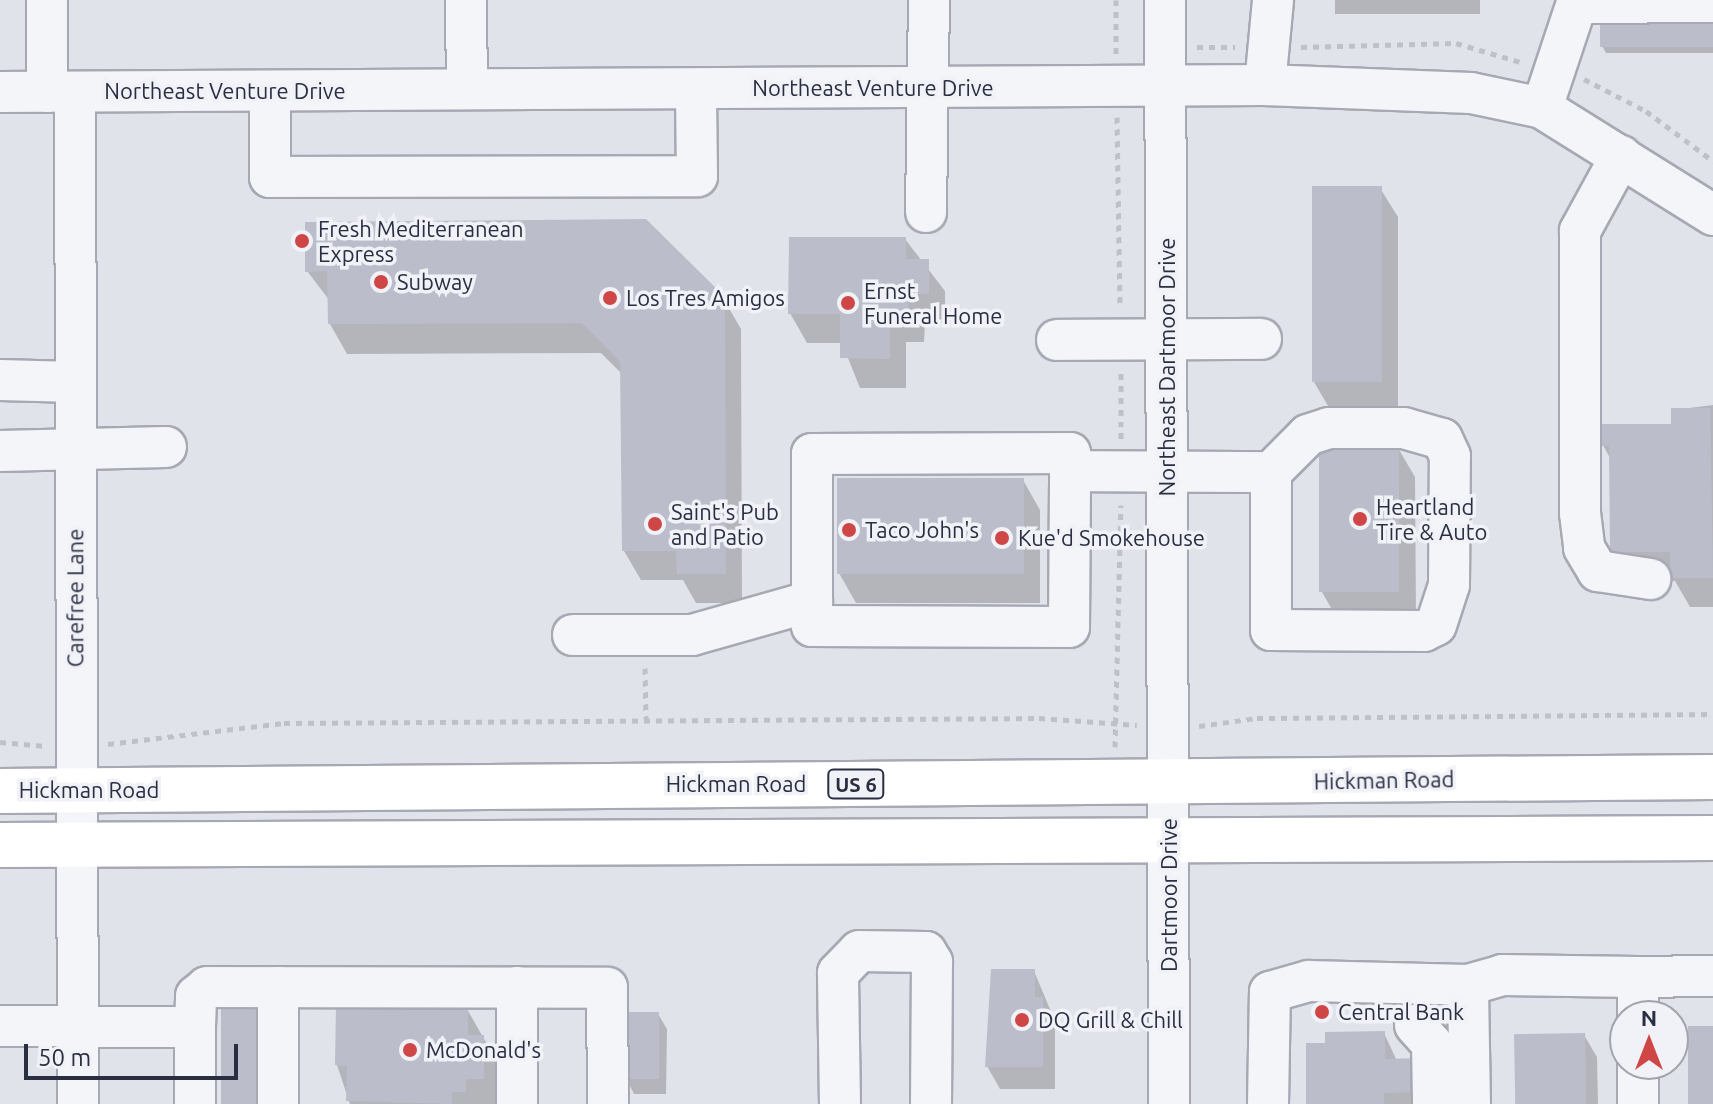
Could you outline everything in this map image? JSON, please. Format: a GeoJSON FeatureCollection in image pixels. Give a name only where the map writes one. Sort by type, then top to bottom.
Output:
{"type":"FeatureCollection","features":[{"type":"Feature","properties":{"kind":"highway","name":"Hickman Road"},"geometry":{"type":"LineString","coordinates":[[0,791],[1713,777]]}},
{"type":"Feature","properties":{"kind":"highway"},"geometry":{"type":"LineString","coordinates":[[0,845],[1713,838]]}},
{"type":"Feature","properties":{"kind":"street","name":"Carefree Lane"},"geometry":{"type":"LineString","coordinates":[[47,0],[61,92],[75,382],[78,1104]]}},
{"type":"Feature","properties":{"kind":"street"},"geometry":{"type":"LineString","coordinates":[[466,0],[467,89]]}},
{"type":"Feature","properties":{"kind":"street"},"geometry":{"type":"LineString","coordinates":[[926,212],[929,0]]}},
{"type":"Feature","properties":{"kind":"street","name":"Northeast Dartmoor Drive"},"geometry":{"type":"LineString","coordinates":[[1165,0],[1168,783]]}},
{"type":"Feature","properties":{"kind":"street"},"geometry":{"type":"LineString","coordinates":[[1265,85],[1273,0]]}},
{"type":"Feature","properties":{"kind":"street"},"geometry":{"type":"LineString","coordinates":[[1542,108],[1577,1],[1713,2]]}},
{"type":"Feature","properties":{"kind":"street","name":"Northeast Venture Drive"},"geometry":{"type":"LineString","coordinates":[[0,92],[1265,85],[1471,93],[1542,108],[1713,215]]}},
{"type":"Feature","properties":{"kind":"street"},"geometry":{"type":"LineString","coordinates":[[270,91],[270,177],[697,176],[696,89]]}},
{"type":"Feature","properties":{"kind":"street"},"geometry":{"type":"LineString","coordinates":[[1621,156],[1580,231],[1580,513],[1584,548],[1598,571],[1650,579]]}},
{"type":"Feature","properties":{"kind":"street"},"geometry":{"type":"LineString","coordinates":[[1057,340],[1261,339]]}},
{"type":"Feature","properties":{"kind":"street"},"geometry":{"type":"LineString","coordinates":[[0,380],[75,382]]}},
{"type":"Feature","properties":{"kind":"street"},"geometry":{"type":"LineString","coordinates":[[1070,471],[1271,472],[1308,435],[1329,428],[1404,428],[1442,439],[1450,456],[1449,585],[1436,625],[1424,631],[1271,630],[1271,472]]}},
{"type":"Feature","properties":{"kind":"street"},"geometry":{"type":"LineString","coordinates":[[0,451],[166,447]]}},
{"type":"Feature","properties":{"kind":"street"},"geometry":{"type":"LineString","coordinates":[[1070,453],[1070,471],[1069,627],[812,626],[812,454],[1070,453]]}},
{"type":"Feature","properties":{"kind":"street"},"geometry":{"type":"LineString","coordinates":[[573,635],[692,635],[812,601]]}},
{"type":"Feature","properties":{"kind":"street","name":"Dartmoor Drive"},"geometry":{"type":"LineString","coordinates":[[1168,783],[1169,1104]]}},
{"type":"Feature","properties":{"kind":"street"},"geometry":{"type":"LineString","coordinates":[[840,1104],[838,973],[859,951],[872,951],[926,952],[932,962],[931,1104]]}},
{"type":"Feature","properties":{"kind":"street"},"geometry":{"type":"LineString","coordinates":[[1268,1104],[1270,992],[1309,981],[1468,985],[1502,975],[1713,976]]}},
{"type":"Feature","properties":{"kind":"street"},"geometry":{"type":"LineString","coordinates":[[1638,977],[1638,1000]]}},
{"type":"Feature","properties":{"kind":"street"},"geometry":{"type":"LineString","coordinates":[[1415,983],[1418,1076]]}},
{"type":"Feature","properties":{"kind":"street"},"geometry":{"type":"LineString","coordinates":[[1468,985],[1470,1104]]}},
{"type":"Feature","properties":{"kind":"street"},"geometry":{"type":"LineString","coordinates":[[195,1104],[196,996],[207,987],[517,987],[607,988],[608,1104]]}},
{"type":"Feature","properties":{"kind":"street"},"geometry":{"type":"LineString","coordinates":[[278,987],[278,1104]]}},
{"type":"Feature","properties":{"kind":"street"},"geometry":{"type":"LineString","coordinates":[[517,987],[517,1104]]}},
{"type":"Feature","properties":{"kind":"street"},"geometry":{"type":"LineString","coordinates":[[0,1026],[195,1027]]}},
{"type":"Feature","properties":{"kind":"street"},"geometry":{"type":"LineString","coordinates":[[1638,1080],[1638,1104]]}},
{"type":"Feature","properties":{"kind":"path"},"geometry":{"type":"LineString","coordinates":[[645,635],[646,719]]}},
{"type":"Feature","properties":{"kind":"path"},"geometry":{"type":"LineString","coordinates":[[0,742],[75,746],[284,723],[1039,718],[1169,725],[1713,714]]}},
{"type":"Feature","properties":{"kind":"building"},"geometry":{"type":"Polygon","coordinates":[[[1600,15],[1713,15],[1713,47],[1600,47],[1600,15]]]}},
{"type":"Feature","properties":{"kind":"building"},"geometry":{"type":"Polygon","coordinates":[[[1312,186],[1382,186],[1382,382],[1312,382],[1312,186]]]}},
{"type":"Feature","properties":{"kind":"building"},"geometry":{"type":"Polygon","coordinates":[[[646,219],[725,297],[726,574],[677,574],[676,551],[622,551],[620,362],[582,323],[328,324],[327,271],[305,272],[305,222],[646,219]]]}},
{"type":"Feature","properties":{"kind":"building","name":"Ernst Funeral Home"},"geometry":{"type":"Polygon","coordinates":[[[789,237],[906,237],[906,259],[929,259],[929,294],[909,294],[908,313],[890,312],[890,359],[840,358],[840,314],[788,314],[789,237]]]}},
{"type":"Feature","properties":{"kind":"building"},"geometry":{"type":"Polygon","coordinates":[[[1710,399],[1713,578],[1670,578],[1670,552],[1610,552],[1609,446],[1601,446],[1601,424],[1671,424],[1671,408],[1710,408],[1710,399]]]}},
{"type":"Feature","properties":{"kind":"building","name":"Heartland Tire & Auto"},"geometry":{"type":"Polygon","coordinates":[[[1319,446],[1399,446],[1399,592],[1319,592],[1319,446]]]}},
{"type":"Feature","properties":{"kind":"building"},"geometry":{"type":"Polygon","coordinates":[[[837,478],[1024,478],[1024,574],[837,574],[837,478]]]}},
{"type":"Feature","properties":{"kind":"building"},"geometry":{"type":"Polygon","coordinates":[[[991,969],[1035,969],[1035,997],[1043,997],[1043,1067],[985,1067],[991,969]]]}},
{"type":"Feature","properties":{"kind":"building","name":"McDonald's"},"geometry":{"type":"Polygon","coordinates":[[[336,1005],[468,1007],[468,1035],[484,1035],[484,1079],[466,1079],[466,1092],[452,1092],[452,1104],[346,1101],[347,1066],[335,1065],[336,1005]]]}},
{"type":"Feature","properties":{"kind":"building"},"geometry":{"type":"Polygon","coordinates":[[[221,1008],[266,1008],[266,1104],[221,1104],[221,1008]]]}},
{"type":"Feature","properties":{"kind":"building"},"geometry":{"type":"Polygon","coordinates":[[[624,1012],[659,1012],[659,1079],[624,1079],[624,1012]]]}},
{"type":"Feature","properties":{"kind":"building"},"geometry":{"type":"Polygon","coordinates":[[[1689,1026],[1713,1026],[1713,1104],[1688,1104],[1689,1026]]]}},
{"type":"Feature","properties":{"kind":"building"},"geometry":{"type":"Polygon","coordinates":[[[1385,1031],[1385,1059],[1425,1058],[1425,1092],[1384,1093],[1384,1104],[1306,1104],[1306,1043],[1325,1043],[1325,1032],[1385,1031]]]}},
{"type":"Feature","properties":{"kind":"building"},"geometry":{"type":"Polygon","coordinates":[[[1585,1033],[1586,1104],[1515,1104],[1514,1034],[1585,1033]]]}},
{"type":"Feature","properties":{"kind":"place","name":"Fresh Mediterranean Express"},"geometry":{"type":"Point","coordinates":[302,241]}},
{"type":"Feature","properties":{"kind":"place","name":"Subway"},"geometry":{"type":"Point","coordinates":[381,282]}},
{"type":"Feature","properties":{"kind":"place","name":"Los Tres Amigos"},"geometry":{"type":"Point","coordinates":[610,298]}},
{"type":"Feature","properties":{"kind":"place","name":"Ernst Funeral Home"},"geometry":{"type":"Point","coordinates":[848,303]}},
{"type":"Feature","properties":{"kind":"place","name":"Heartland Tire & Auto"},"geometry":{"type":"Point","coordinates":[1360,519]}},
{"type":"Feature","properties":{"kind":"place","name":"Saint's Pub and Patio"},"geometry":{"type":"Point","coordinates":[655,524]}},
{"type":"Feature","properties":{"kind":"place","name":"Taco John's"},"geometry":{"type":"Point","coordinates":[849,530]}},
{"type":"Feature","properties":{"kind":"place","name":"Kue'd Smokehouse"},"geometry":{"type":"Point","coordinates":[1002,538]}},
{"type":"Feature","properties":{"kind":"place","name":"Central Bank"},"geometry":{"type":"Point","coordinates":[1322,1012]}},
{"type":"Feature","properties":{"kind":"place","name":"DQ Grill & Chill"},"geometry":{"type":"Point","coordinates":[1022,1020]}},
{"type":"Feature","properties":{"kind":"place","name":"McDonald's"},"geometry":{"type":"Point","coordinates":[410,1050]}}]}
